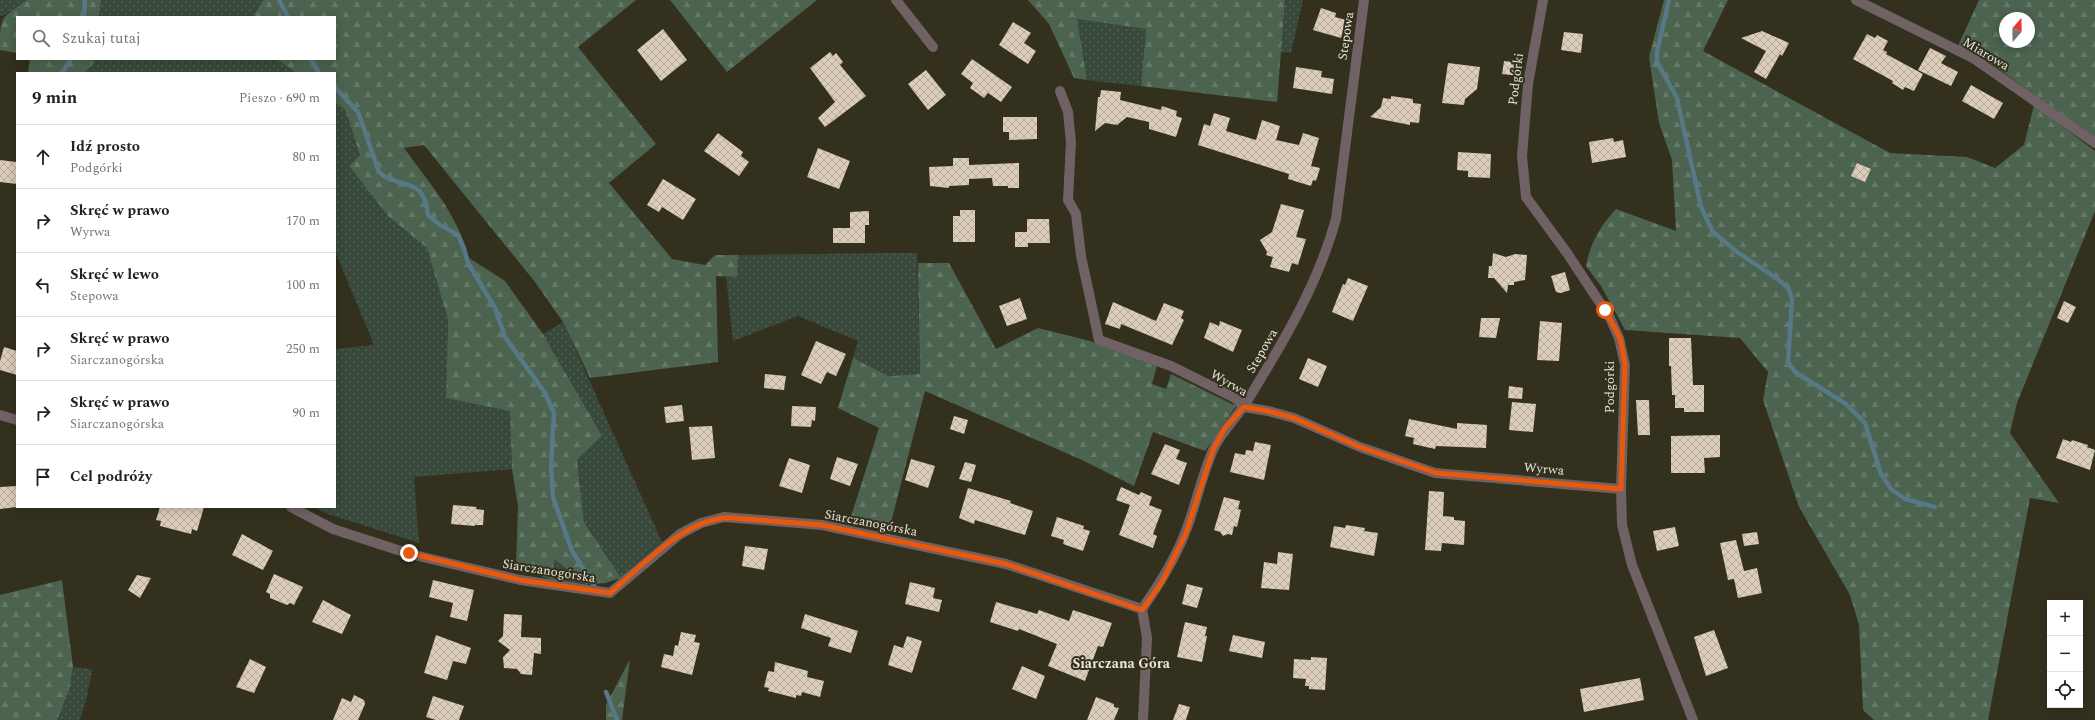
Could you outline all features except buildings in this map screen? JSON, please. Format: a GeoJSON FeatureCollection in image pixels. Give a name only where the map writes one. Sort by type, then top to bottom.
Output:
{"type":"FeatureCollection","features":[{"type":"Feature","properties":{"kind":"street"},"geometry":{"type":"LineString","coordinates":[[896,0],[933,47]]}},
{"type":"Feature","properties":{"kind":"street","name":"Stepowa"},"geometry":{"type":"LineString","coordinates":[[1142,610],[1162,582],[1186,533],[1213,450],[1225,428],[1244,407],[1274,358],[1313,286],[1329,246],[1336,219],[1346,125],[1364,0]]}},
{"type":"Feature","properties":{"kind":"street","name":"Podgórki"},"geometry":{"type":"LineString","coordinates":[[1543,0],[1527,91],[1522,156],[1526,196],[1572,259],[1610,318],[1620,338],[1625,364],[1621,489],[1622,525],[1632,565],[1693,720]]}},
{"type":"Feature","properties":{"kind":"street","name":"Miarowa"},"geometry":{"type":"LineString","coordinates":[[1856,0],[1973,58],[2095,143]]}},
{"type":"Feature","properties":{"kind":"street","name":"Wyrwa"},"geometry":{"type":"LineString","coordinates":[[1060,91],[1068,112],[1071,142],[1068,200],[1076,214],[1081,256],[1099,340],[1171,366],[1235,398],[1244,407],[1268,411],[1294,418],[1360,447],[1436,473],[1621,489]]}},
{"type":"Feature","properties":{"kind":"street"},"geometry":{"type":"LineString","coordinates":[[0,415],[16,420]]}},
{"type":"Feature","properties":{"kind":"street","name":"Siarczanogórska"},"geometry":{"type":"LineString","coordinates":[[293,508],[333,529],[410,554],[520,580],[610,593],[680,534],[701,523],[724,517],[822,525],[1006,564],[1142,610]]}},
{"type":"Feature","properties":{"kind":"street"},"geometry":{"type":"LineString","coordinates":[[1142,610],[1146,638],[1143,720]]}},
{"type":"Feature","properties":{"kind":"green space"},"geometry":{"type":"Polygon","coordinates":[[[0,0],[27,0],[3,16],[0,16],[0,0]]]}},
{"type":"Feature","properties":{"kind":"green space"},"geometry":{"type":"Polygon","coordinates":[[[27,0],[101,0],[99,16],[16,16],[16,53],[0,50],[1,24],[3,19],[11,11],[27,0]]]}},
{"type":"Feature","properties":{"kind":"green space"},"geometry":{"type":"Polygon","coordinates":[[[101,0],[263,0],[254,16],[99,16],[101,0]]]}},
{"type":"Feature","properties":{"kind":"green space"},"geometry":{"type":"Polygon","coordinates":[[[263,0],[636,0],[578,47],[656,144],[609,183],[672,259],[705,265],[715,255],[738,255],[737,277],[716,276],[718,362],[590,378],[563,322],[535,282],[424,145],[404,148],[442,200],[458,228],[469,258],[505,281],[543,334],[602,436],[577,460],[584,522],[621,578],[605,583],[586,584],[554,559],[553,580],[516,567],[518,506],[512,469],[510,411],[446,398],[448,320],[427,248],[388,216],[349,166],[360,155],[346,111],[336,103],[336,72],[295,72],[278,60],[336,60],[336,16],[254,16],[263,0]]]}},
{"type":"Feature","properties":{"kind":"green space"},"geometry":{"type":"Polygon","coordinates":[[[670,0],[817,0],[727,72],[670,0]]]}},
{"type":"Feature","properties":{"kind":"green space"},"geometry":{"type":"Polygon","coordinates":[[[1028,0],[1285,0],[1277,102],[1141,86],[1146,29],[1077,19],[1087,80],[1074,78],[1049,24],[1028,0]]]}},
{"type":"Feature","properties":{"kind":"green space"},"geometry":{"type":"Polygon","coordinates":[[[1285,0],[1303,0],[1291,53],[1281,52],[1285,0]]]}},
{"type":"Feature","properties":{"kind":"green space"},"geometry":{"type":"Polygon","coordinates":[[[1664,0],[1728,0],[1703,51],[1890,153],[1967,157],[1995,168],[2024,145],[2034,105],[2095,151],[2095,211],[2017,403],[2010,433],[2059,503],[2030,498],[1988,720],[1874,720],[1863,710],[1859,625],[1850,595],[1799,507],[1763,400],[1768,372],[1740,338],[1625,330],[1601,286],[1586,266],[1590,250],[1596,236],[1616,209],[1676,231],[1672,160],[1659,123],[1649,57],[1664,0]]]}},
{"type":"Feature","properties":{"kind":"green space"},"geometry":{"type":"Polygon","coordinates":[[[1979,0],[2095,0],[2095,139],[1985,59],[1958,46],[1979,0]]]}},
{"type":"Feature","properties":{"kind":"green space"},"geometry":{"type":"Polygon","coordinates":[[[1076,19],[1146,29],[1141,86],[1087,80],[1076,19]]]}},
{"type":"Feature","properties":{"kind":"green space"},"geometry":{"type":"Polygon","coordinates":[[[30,60],[93,60],[93,64],[86,72],[28,72],[30,60]]]}},
{"type":"Feature","properties":{"kind":"green space"},"geometry":{"type":"Polygon","coordinates":[[[93,60],[278,60],[295,72],[86,72],[93,64],[93,60]]]}},
{"type":"Feature","properties":{"kind":"green space"},"geometry":{"type":"Polygon","coordinates":[[[336,103],[346,111],[360,155],[349,166],[388,216],[427,248],[448,320],[446,398],[510,410],[512,469],[414,477],[419,543],[325,513],[316,508],[336,508],[336,349],[374,345],[336,253],[336,103]]]}},
{"type":"Feature","properties":{"kind":"green space"},"geometry":{"type":"Polygon","coordinates":[[[917,253],[920,374],[889,376],[853,358],[858,341],[798,316],[733,341],[726,277],[737,277],[738,255],[917,253]]]}},
{"type":"Feature","properties":{"kind":"green space"},"geometry":{"type":"Polygon","coordinates":[[[918,263],[949,263],[996,349],[1038,328],[1090,341],[1157,366],[1152,384],[1166,389],[1171,374],[1236,406],[1205,451],[1153,432],[1134,486],[1082,460],[925,391],[889,530],[849,523],[879,428],[838,408],[853,358],[889,376],[920,374],[918,263]]]}},
{"type":"Feature","properties":{"kind":"green space"},"geometry":{"type":"Polygon","coordinates":[[[563,322],[662,542],[621,578],[584,522],[577,460],[602,436],[543,334],[563,322]]]}},
{"type":"Feature","properties":{"kind":"green space"},"geometry":{"type":"Polygon","coordinates":[[[554,559],[586,584],[553,580],[554,559]]]}},
{"type":"Feature","properties":{"kind":"green space"},"geometry":{"type":"Polygon","coordinates":[[[62,580],[73,667],[69,691],[57,720],[0,720],[0,595],[62,580]]]}},
{"type":"Feature","properties":{"kind":"green space"},"geometry":{"type":"Polygon","coordinates":[[[630,659],[622,720],[606,720],[606,705],[630,659]]]}},
{"type":"Feature","properties":{"kind":"green space"},"geometry":{"type":"Polygon","coordinates":[[[73,667],[92,669],[87,697],[80,720],[57,720],[69,691],[73,667]]]}},
{"type":"Feature","properties":{"kind":"waterway"},"geometry":{"type":"LineString","coordinates":[[84,16],[85,0]]}},
{"type":"Feature","properties":{"kind":"waterway"},"geometry":{"type":"LineString","coordinates":[[279,0],[287,16]]}},
{"type":"Feature","properties":{"kind":"waterway"},"geometry":{"type":"LineString","coordinates":[[1669,0],[1657,52],[1657,62],[1677,98],[1701,207],[1713,232],[1737,252],[1779,280],[1789,289],[1792,300],[1788,362],[1795,372],[1846,404],[1865,423],[1881,474],[1891,489],[1905,499],[1935,507]]}},
{"type":"Feature","properties":{"kind":"waterway"},"geometry":{"type":"LineString","coordinates":[[63,72],[70,60]]}},
{"type":"Feature","properties":{"kind":"waterway"},"geometry":{"type":"LineString","coordinates":[[312,60],[318,72]]}},
{"type":"Feature","properties":{"kind":"waterway"},"geometry":{"type":"LineString","coordinates":[[336,88],[358,112],[379,172],[394,181],[416,188],[422,194],[426,202],[428,215],[440,225],[458,235],[468,263],[495,308],[505,337],[545,393],[554,413],[551,465],[553,497],[572,551],[595,587]]}},
{"type":"Feature","properties":{"kind":"waterway"},"geometry":{"type":"LineString","coordinates":[[606,692],[617,720]]}},
{"type":"Feature","properties":{"kind":"district","name":"Siarczana Góra"},"geometry":{"type":"Point","coordinates":[1121,663]}},
{"type":"Feature","properties":{"kind":"route"},"geometry":{"type":"LineString","coordinates":[[409,553],[490,574],[520,580],[610,593],[680,534],[701,523],[724,517],[822,525],[1006,564],[1142,610],[1162,582],[1186,533],[1213,450],[1225,428],[1244,407],[1268,411],[1294,418],[1360,447],[1436,473],[1621,489],[1625,364],[1620,338],[1605,310]]}}]}
